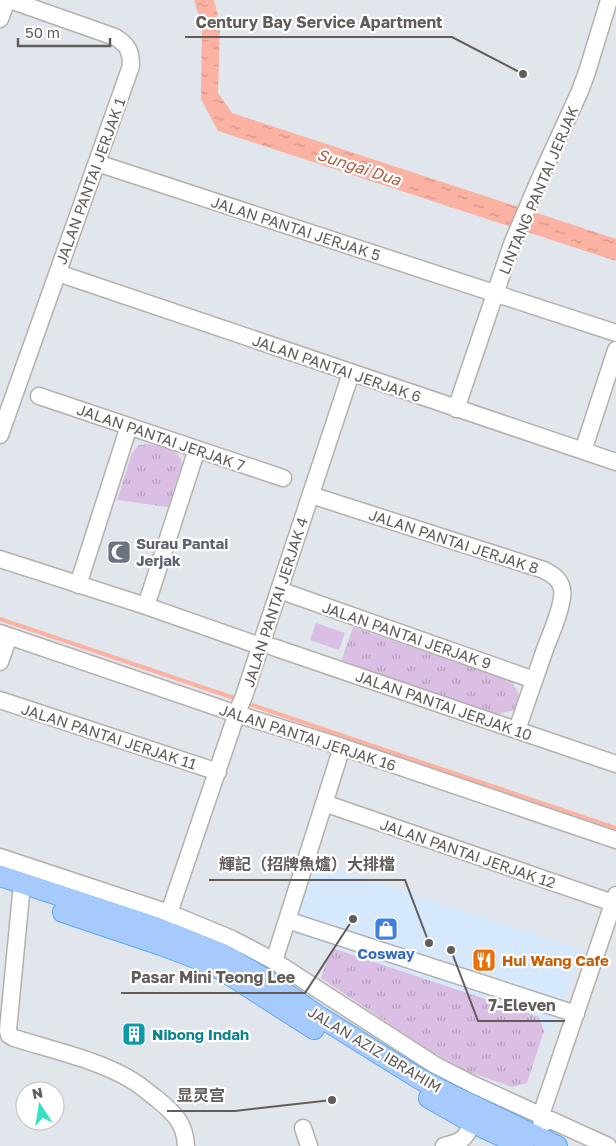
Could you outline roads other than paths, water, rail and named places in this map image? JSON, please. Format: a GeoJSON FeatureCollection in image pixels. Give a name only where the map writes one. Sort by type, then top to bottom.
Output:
{"type":"FeatureCollection","features":[{"type":"Feature","properties":{"kind":"main road","name":"JALAN AZIZ IBRAHIM"},"geometry":{"type":"LineString","coordinates":[[0,876],[21,890]]}},
{"type":"Feature","properties":{"kind":"main road","name":"JALAN AZIZ IBRAHIM"},"geometry":{"type":"LineString","coordinates":[[0,890],[21,890],[165,930],[223,954],[418,1078],[522,1137]]}},
{"type":"Feature","properties":{"kind":"main road","name":"JALAN AZIZ IBRAHIM"},"geometry":{"type":"LineString","coordinates":[[165,930],[188,955],[222,970],[415,1091],[473,1123],[550,1143]]}},
{"type":"Feature","properties":{"kind":"street"},"geometry":{"type":"LineString","coordinates":[[0,19],[8,0]]}},
{"type":"Feature","properties":{"kind":"street","name":"JALAN PANTAI JERJAK 1"},"geometry":{"type":"LineString","coordinates":[[0,435],[131,66],[129,49],[115,37],[8,0]]}},
{"type":"Feature","properties":{"kind":"street","name":"LINTANG PANTAI JERJAK"},"geometry":{"type":"LineString","coordinates":[[456,409],[512,244],[587,72],[609,0]]}},
{"type":"Feature","properties":{"kind":"street","name":"JALAN PANTAI JERJAK 5"},"geometry":{"type":"LineString","coordinates":[[97,163],[616,334]]}},
{"type":"Feature","properties":{"kind":"street","name":"JALAN PANTAI JERJAK 6"},"geometry":{"type":"LineString","coordinates":[[58,273],[616,462]]}},
{"type":"Feature","properties":{"kind":"street"},"geometry":{"type":"LineString","coordinates":[[583,451],[616,350]]}},
{"type":"Feature","properties":{"kind":"street","name":"JALAN PANTAI JERJAK 4"},"geometry":{"type":"LineString","coordinates":[[165,930],[239,708],[266,647],[279,590],[351,373]]}},
{"type":"Feature","properties":{"kind":"street","name":"JALAN PANTAI JERJAK 7"},"geometry":{"type":"LineString","coordinates":[[39,396],[283,478]]}},
{"type":"Feature","properties":{"kind":"street"},"geometry":{"type":"LineString","coordinates":[[78,585],[129,426]]}},
{"type":"Feature","properties":{"kind":"street"},"geometry":{"type":"LineString","coordinates":[[146,606],[197,449]]}},
{"type":"Feature","properties":{"kind":"street","name":"JALAN PANTAI JERJAK 8"},"geometry":{"type":"LineString","coordinates":[[311,495],[544,570],[555,576],[562,589],[562,597],[517,730]]}},
{"type":"Feature","properties":{"kind":"street","name":"JALAN PANTAI JERJAK 10"},"geometry":{"type":"LineString","coordinates":[[0,559],[146,606],[616,764]]}},
{"type":"Feature","properties":{"kind":"street","name":"JALAN PANTAI JERJAK 9"},"geometry":{"type":"LineString","coordinates":[[279,590],[534,680]]}},
{"type":"Feature","properties":{"kind":"street"},"geometry":{"type":"LineString","coordinates":[[0,662],[5,635]]}},
{"type":"Feature","properties":{"kind":"street","name":"JALAN PANTAI JERJAK 16"},"geometry":{"type":"LineString","coordinates":[[5,635],[239,708],[342,747],[616,840]]}},
{"type":"Feature","properties":{"kind":"street","name":"JALAN PANTAI JERJAK 11"},"geometry":{"type":"LineString","coordinates":[[0,700],[218,772]]}},
{"type":"Feature","properties":{"kind":"street"},"geometry":{"type":"LineString","coordinates":[[274,961],[342,747]]}},
{"type":"Feature","properties":{"kind":"street","name":"JALAN PANTAI JERJAK 12"},"geometry":{"type":"LineString","coordinates":[[324,803],[615,899]]}},
{"type":"Feature","properties":{"kind":"street"},"geometry":{"type":"LineString","coordinates":[[0,857],[165,930],[232,939],[274,961],[434,1065],[608,1146]]}},
{"type":"Feature","properties":{"kind":"street"},"geometry":{"type":"LineString","coordinates":[[21,890],[9,1035],[88,1060],[132,1080],[172,1113],[182,1126],[186,1146]]}},
{"type":"Feature","properties":{"kind":"street"},"geometry":{"type":"LineString","coordinates":[[522,1137],[531,1123],[541,1115],[615,899]]}},
{"type":"Feature","properties":{"kind":"street"},"geometry":{"type":"LineString","coordinates":[[287,920],[576,1014]]}},
{"type":"Feature","properties":{"kind":"street"},"geometry":{"type":"LineString","coordinates":[[541,1115],[550,1143]]}},
{"type":"Feature","properties":{"kind":"street"},"geometry":{"type":"LineString","coordinates":[[444,1146],[458,1143],[466,1136],[473,1123]]}},
{"type":"Feature","properties":{"kind":"street"},"geometry":{"type":"LineString","coordinates":[[303,1128],[309,1146]]}},
{"type":"Feature","properties":{"kind":"water","name":"Sungai Dua"},"geometry":{"type":"Polygon","coordinates":[[[194,0],[214,0],[220,23],[218,93],[232,113],[616,239],[616,261],[218,131],[201,99],[202,26],[194,0]]]}},
{"type":"Feature","properties":{"kind":"waterway"},"geometry":{"type":"LineString","coordinates":[[0,619],[237,699]]}},
{"type":"Feature","properties":{"kind":"waterway"},"geometry":{"type":"LineString","coordinates":[[246,703],[616,828]]}},
{"type":"Feature","properties":{"kind":"place","name":"Century Bay Service Apartment"},"geometry":{"type":"Point","coordinates":[523,74]}},
{"type":"Feature","properties":{"kind":"place","name":"Surau Pantai Jerjak"},"geometry":{"type":"Point","coordinates":[119,552]}},
{"type":"Feature","properties":{"kind":"place","name":"Pasar Mini Teong Lee"},"geometry":{"type":"Point","coordinates":[353,919]}},
{"type":"Feature","properties":{"kind":"place","name":"Cosway"},"geometry":{"type":"Point","coordinates":[386,929]}},
{"type":"Feature","properties":{"kind":"place","name":"輝記（招牌魚爐）大排檔"},"geometry":{"type":"Point","coordinates":[429,943]}},
{"type":"Feature","properties":{"kind":"place","name":"7-Eleven"},"geometry":{"type":"Point","coordinates":[451,950]}},
{"type":"Feature","properties":{"kind":"place","name":"Hui Wang Cafe"},"geometry":{"type":"Point","coordinates":[484,960]}},
{"type":"Feature","properties":{"kind":"place","name":"Nibong Indah"},"geometry":{"type":"Point","coordinates":[134,1034]}},
{"type":"Feature","properties":{"kind":"place","name":"显灵宫"},"geometry":{"type":"Point","coordinates":[332,1100]}}]}
